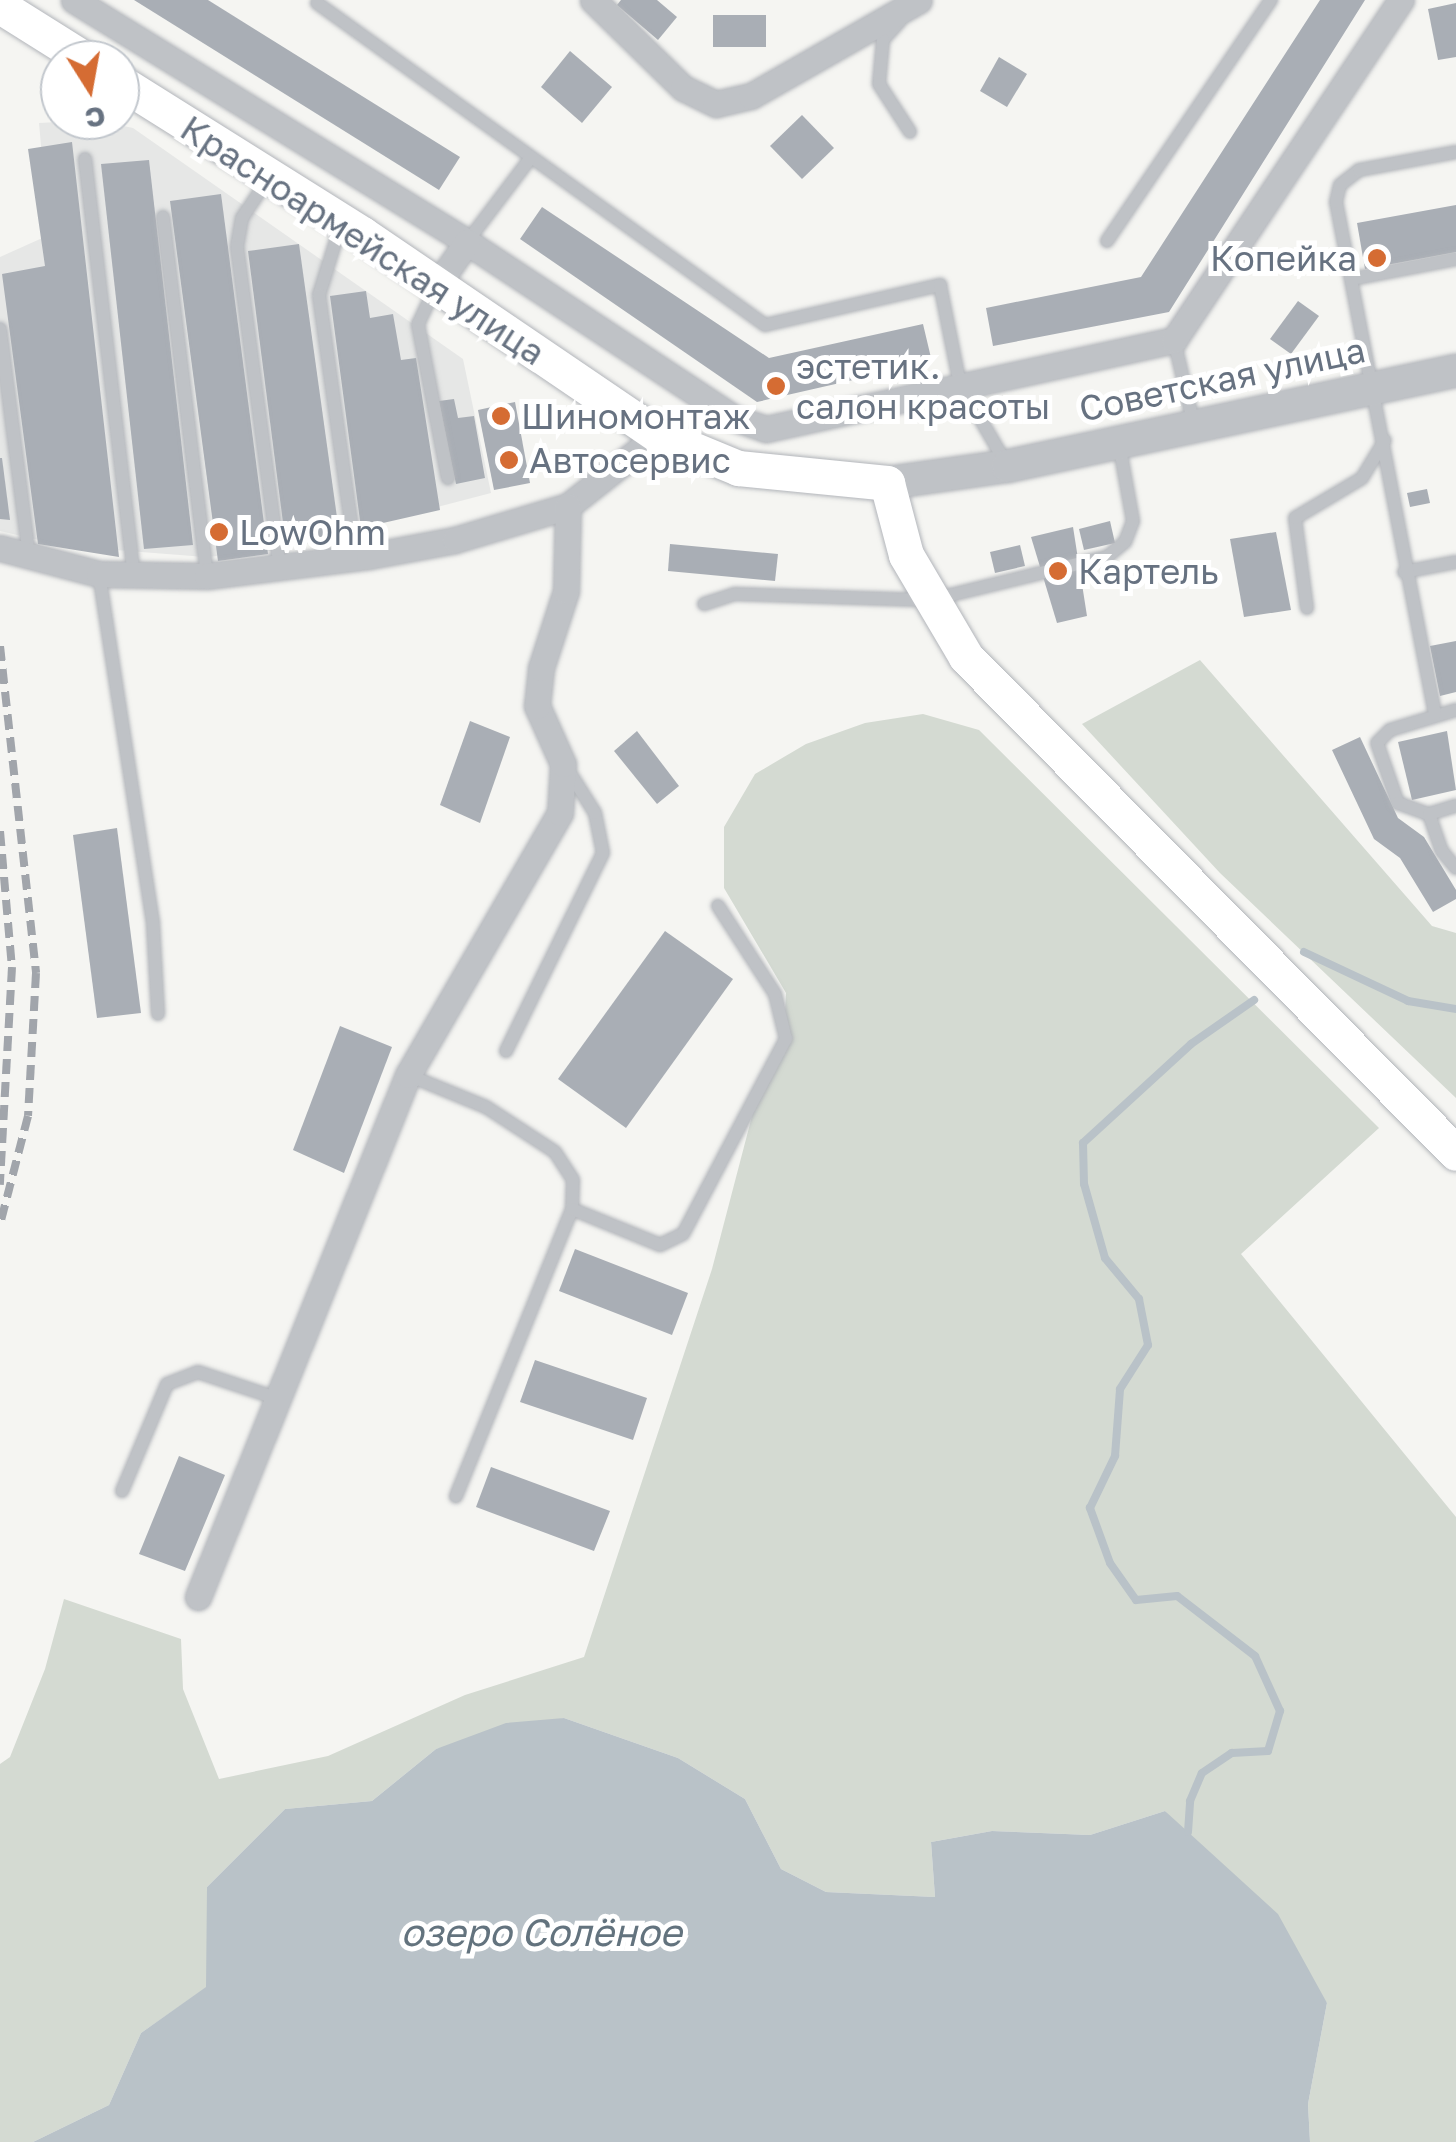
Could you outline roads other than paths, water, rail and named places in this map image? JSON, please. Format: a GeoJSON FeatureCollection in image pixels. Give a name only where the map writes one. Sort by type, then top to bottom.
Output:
{"type":"FeatureCollection","features":[{"type":"Feature","properties":{"kind":"main road"},"geometry":{"type":"LineString","coordinates":[[0,6],[54,40]]}},
{"type":"Feature","properties":{"kind":"main road","name":"Красноармейская улица"},"geometry":{"type":"LineString","coordinates":[[140,95],[342,222],[658,436],[738,468],[886,483]]}},
{"type":"Feature","properties":{"kind":"main road"},"geometry":{"type":"LineString","coordinates":[[886,483],[906,555],[966,657],[1119,819],[1456,1153]]}},
{"type":"Feature","properties":{"kind":"street"},"geometry":{"type":"LineString","coordinates":[[74,0],[467,242],[750,427],[766,430],[960,384],[1174,340],[1401,0]]}},
{"type":"Feature","properties":{"kind":"street"},"geometry":{"type":"LineString","coordinates":[[592,0],[683,88],[716,104],[751,96],[915,4]]}},
{"type":"Feature","properties":{"kind":"street"},"geometry":{"type":"LineString","coordinates":[[437,286],[467,242]]}},
{"type":"Feature","properties":{"kind":"street","name":"Советская улица"},"geometry":{"type":"LineString","coordinates":[[886,483],[1008,466],[1456,371]]}},
{"type":"Feature","properties":{"kind":"street"},"geometry":{"type":"LineString","coordinates":[[0,548],[99,574],[207,576],[280,570],[455,540],[568,506],[658,436]]}},
{"type":"Feature","properties":{"kind":"street"},"geometry":{"type":"LineString","coordinates":[[198,1597],[273,1397],[408,1075],[560,813],[564,764],[537,706],[540,668],[566,591],[568,506]]}},
{"type":"Feature","properties":{"kind":"lane"},"geometry":{"type":"LineString","coordinates":[[1107,241],[1271,0]]}},
{"type":"Feature","properties":{"kind":"lane"},"geometry":{"type":"LineString","coordinates":[[317,3],[529,160],[765,325],[940,285],[960,384],[1008,466]]}},
{"type":"Feature","properties":{"kind":"lane"},"geometry":{"type":"LineString","coordinates":[[910,132],[885,102],[876,60],[882,40],[915,4]]}},
{"type":"Feature","properties":{"kind":"lane"},"geometry":{"type":"LineString","coordinates":[[1435,714],[1404,572],[1385,440],[1336,202],[1340,185],[1358,170],[1456,152]]}},
{"type":"Feature","properties":{"kind":"lane"},"geometry":{"type":"LineString","coordinates":[[86,159],[134,575]]}},
{"type":"Feature","properties":{"kind":"lane"},"geometry":{"type":"LineString","coordinates":[[467,242],[529,160]]}},
{"type":"Feature","properties":{"kind":"lane"},"geometry":{"type":"LineString","coordinates":[[270,176],[242,218],[238,247],[280,570]]}},
{"type":"Feature","properties":{"kind":"lane"},"geometry":{"type":"LineString","coordinates":[[164,216],[207,576]]}},
{"type":"Feature","properties":{"kind":"lane"},"geometry":{"type":"LineString","coordinates":[[342,222],[319,295],[352,530]]}},
{"type":"Feature","properties":{"kind":"lane"},"geometry":{"type":"LineString","coordinates":[[1352,278],[1456,259]]}},
{"type":"Feature","properties":{"kind":"lane"},"geometry":{"type":"LineString","coordinates":[[437,286],[418,324],[448,478]]}},
{"type":"Feature","properties":{"kind":"lane"},"geometry":{"type":"LineString","coordinates":[[0,330],[29,554]]}},
{"type":"Feature","properties":{"kind":"lane"},"geometry":{"type":"LineString","coordinates":[[1174,340],[1194,425]]}},
{"type":"Feature","properties":{"kind":"lane"},"geometry":{"type":"LineString","coordinates":[[1307,608],[1295,518],[1362,478],[1385,440]]}},
{"type":"Feature","properties":{"kind":"lane"},"geometry":{"type":"LineString","coordinates":[[704,604],[734,594],[930,600],[1108,557],[1125,542],[1133,521],[1118,441]]}},
{"type":"Feature","properties":{"kind":"lane"},"geometry":{"type":"LineString","coordinates":[[1404,572],[1456,562]]}},
{"type":"Feature","properties":{"kind":"lane"},"geometry":{"type":"LineString","coordinates":[[99,574],[153,924],[158,1014]]}},
{"type":"Feature","properties":{"kind":"lane"},"geometry":{"type":"LineString","coordinates":[[1456,710],[1390,730],[1377,742],[1398,803],[1429,814],[1456,806]]}},
{"type":"Feature","properties":{"kind":"lane"},"geometry":{"type":"LineString","coordinates":[[506,1051],[603,853],[595,812],[564,764]]}},
{"type":"Feature","properties":{"kind":"lane"},"geometry":{"type":"LineString","coordinates":[[1429,814],[1442,851],[1456,868]]}},
{"type":"Feature","properties":{"kind":"lane"},"geometry":{"type":"LineString","coordinates":[[572,1209],[660,1245],[683,1234],[786,1039],[775,994],[718,906]]}},
{"type":"Feature","properties":{"kind":"lane"},"geometry":{"type":"LineString","coordinates":[[408,1075],[486,1107],[555,1152],[573,1180],[572,1209],[456,1496]]}},
{"type":"Feature","properties":{"kind":"lane"},"geometry":{"type":"LineString","coordinates":[[122,1491],[166,1384],[198,1372],[273,1397]]}},
{"type":"Feature","properties":{"kind":"water","name":"озеро Солёное"},"geometry":{"type":"Polygon","coordinates":[[[564,1718],[678,1758],[745,1799],[781,1869],[826,1892],[935,1897],[931,1842],[992,1831],[1090,1835],[1165,1811],[1278,1914],[1327,2003],[1308,2104],[1310,2142],[33,2142],[109,2105],[141,2033],[206,1987],[207,1887],[285,1809],[372,1801],[436,1749],[506,1723],[564,1718]]]}},
{"type":"Feature","properties":{"kind":"waterway"},"geometry":{"type":"LineString","coordinates":[[1304,952],[1408,1001],[1456,1009]]}},
{"type":"Feature","properties":{"kind":"waterway"},"geometry":{"type":"LineString","coordinates":[[1188,1832],[1190,1801],[1202,1773],[1232,1753],[1268,1751],[1280,1711],[1255,1656],[1177,1596],[1136,1600],[1110,1563],[1090,1508],[1115,1456],[1120,1389],[1148,1345],[1139,1299],[1105,1258],[1084,1184],[1083,1143],[1191,1044],[1254,1000]]}},
{"type":"Feature","properties":{"kind":"railway"},"geometry":{"type":"LineString","coordinates":[[0,646],[36,973],[28,1116],[0,1224]]}},
{"type":"Feature","properties":{"kind":"railway"},"geometry":{"type":"LineString","coordinates":[[0,831],[12,967],[0,1185]]}},
{"type":"Feature","properties":{"kind":"place","name":"Копейка"},"geometry":{"type":"Point","coordinates":[1377,258]}},
{"type":"Feature","properties":{"kind":"place","name":"эстетик. салон красоты"},"geometry":{"type":"Point","coordinates":[776,386]}},
{"type":"Feature","properties":{"kind":"place","name":"Шиномонтаж"},"geometry":{"type":"Point","coordinates":[501,416]}},
{"type":"Feature","properties":{"kind":"place","name":"Автосервис"},"geometry":{"type":"Point","coordinates":[509,460]}},
{"type":"Feature","properties":{"kind":"place","name":"LowOhm"},"geometry":{"type":"Point","coordinates":[219,532]}},
{"type":"Feature","properties":{"kind":"place","name":"Картель"},"geometry":{"type":"Point","coordinates":[1058,571]}}]}
